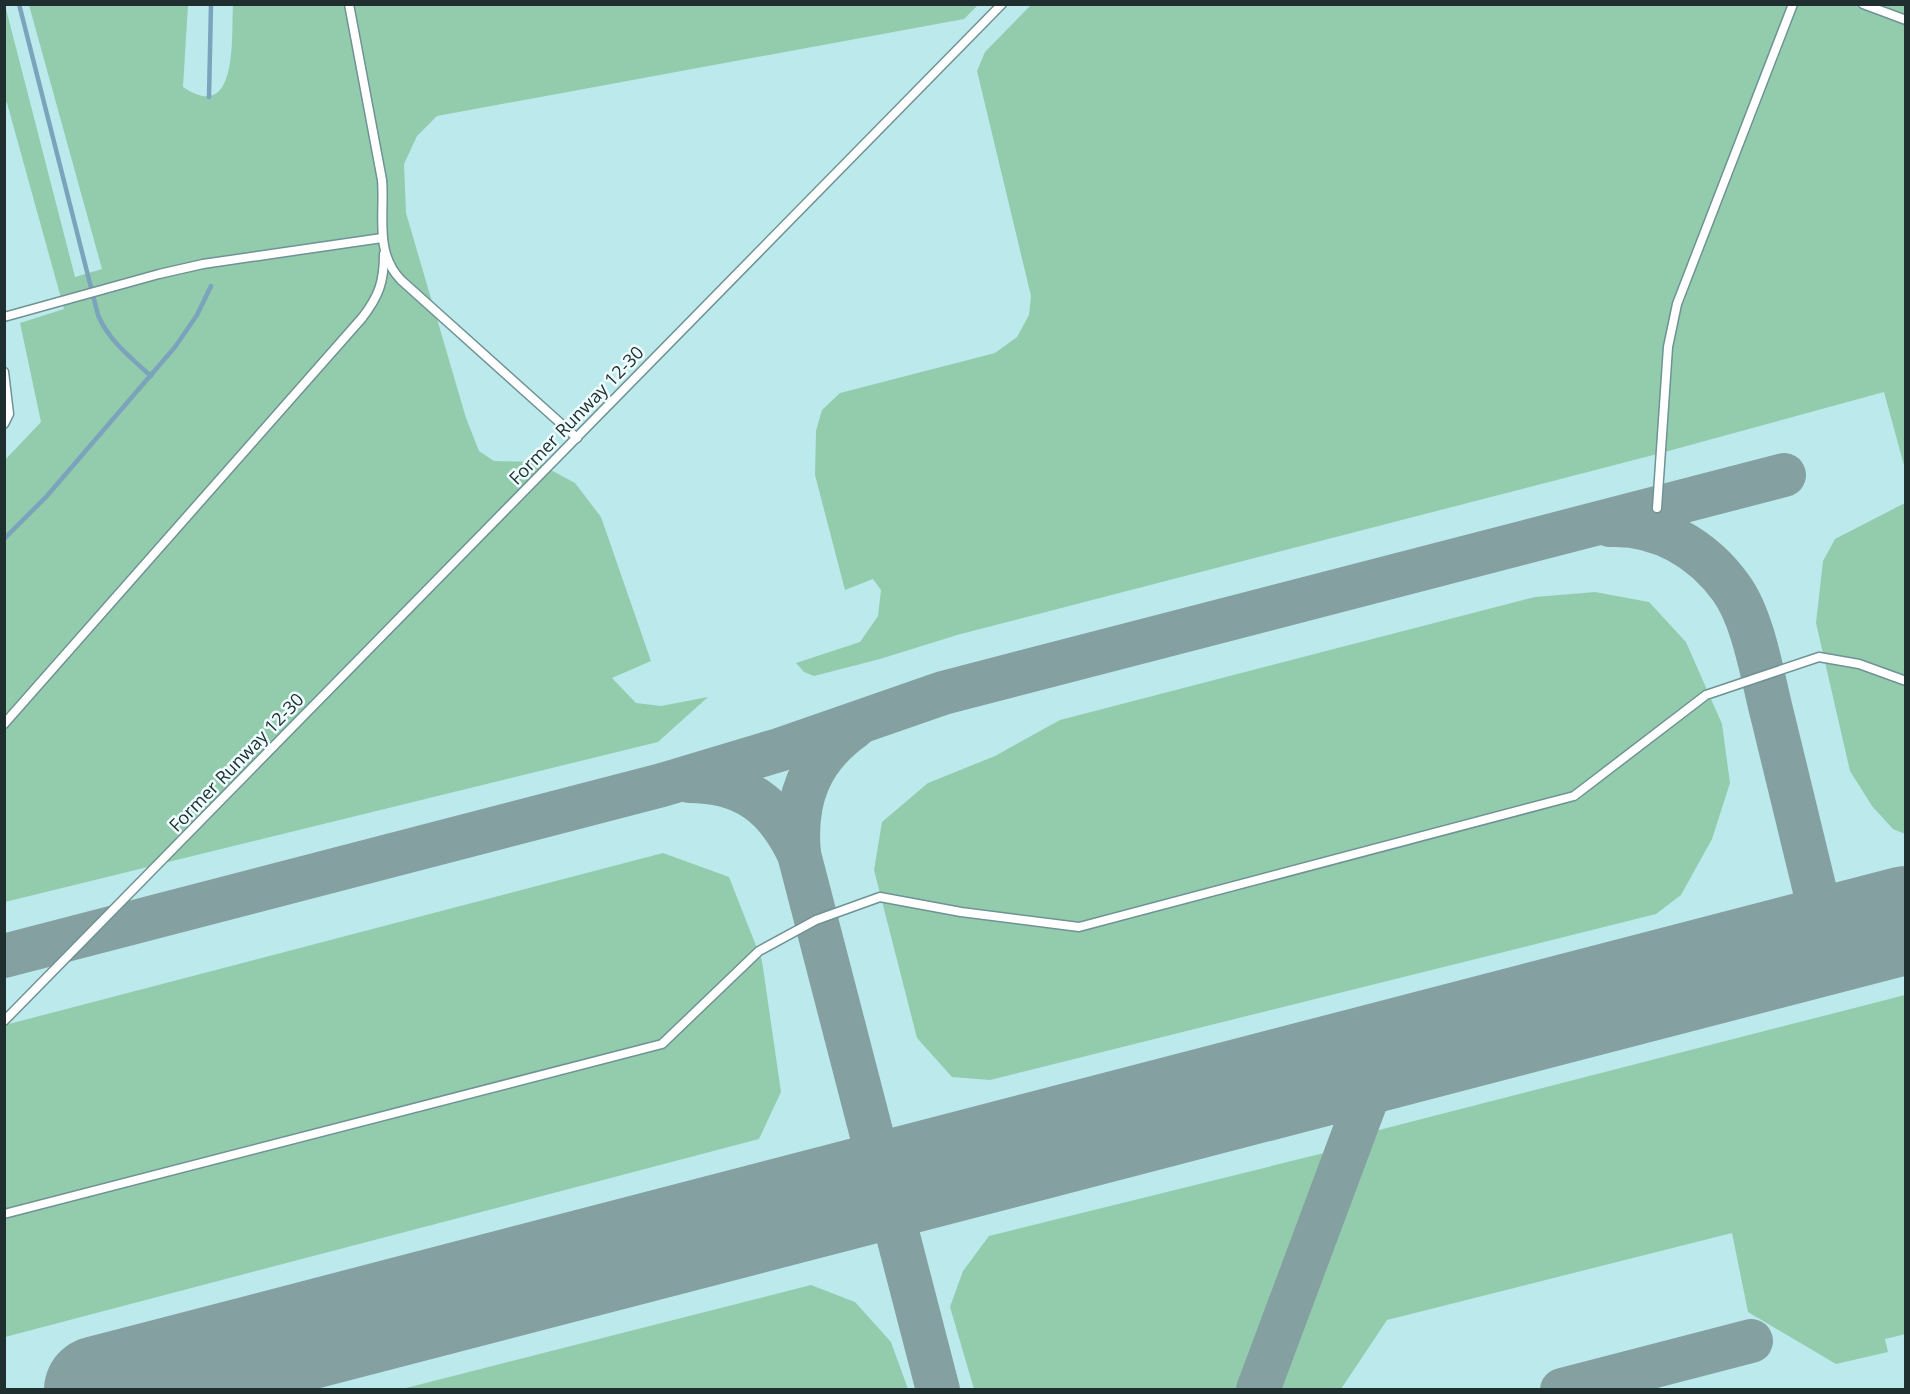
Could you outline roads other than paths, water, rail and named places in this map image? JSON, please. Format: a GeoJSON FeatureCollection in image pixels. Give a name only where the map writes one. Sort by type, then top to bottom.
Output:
{"type":"FeatureCollection","features":[{"type":"Feature","properties":{"kind":"lane"},"geometry":{"type":"LineString","coordinates":[[4,724],[373,304],[384,275],[382,238],[384,201],[350,4]]}},
{"type":"Feature","properties":{"kind":"lane","name":"Former Runway 12-30"},"geometry":{"type":"LineString","coordinates":[[4,1021],[1002,4]]}},
{"type":"Feature","properties":{"kind":"lane"},"geometry":{"type":"LineString","coordinates":[[1657,508],[1668,347],[1677,304],[1793,4]]}},
{"type":"Feature","properties":{"kind":"lane"},"geometry":{"type":"LineString","coordinates":[[1863,4],[1905,20]]}},
{"type":"Feature","properties":{"kind":"lane"},"geometry":{"type":"LineString","coordinates":[[4,317],[203,264],[382,238]]}},
{"type":"Feature","properties":{"kind":"lane"},"geometry":{"type":"LineString","coordinates":[[384,254],[394,273],[401,280],[577,438]]}},
{"type":"Feature","properties":{"kind":"lane"},"geometry":{"type":"LineString","coordinates":[[4,372],[9,414],[4,424]]}},
{"type":"Feature","properties":{"kind":"lane"},"geometry":{"type":"LineString","coordinates":[[4,1214],[662,1044],[759,951],[816,920],[880,897],[961,912],[1080,927],[1574,796],[1706,695],[1819,657],[1859,664],[1905,681]]}},
{"type":"Feature","properties":{"kind":"waterway"},"geometry":{"type":"LineString","coordinates":[[19,4],[98,315],[114,341],[151,376]]}},
{"type":"Feature","properties":{"kind":"waterway"},"geometry":{"type":"LineString","coordinates":[[209,97],[211,4]]}},
{"type":"Feature","properties":{"kind":"waterway"},"geometry":{"type":"LineString","coordinates":[[4,539],[46,497],[175,347],[197,315],[211,286]]}}]}
